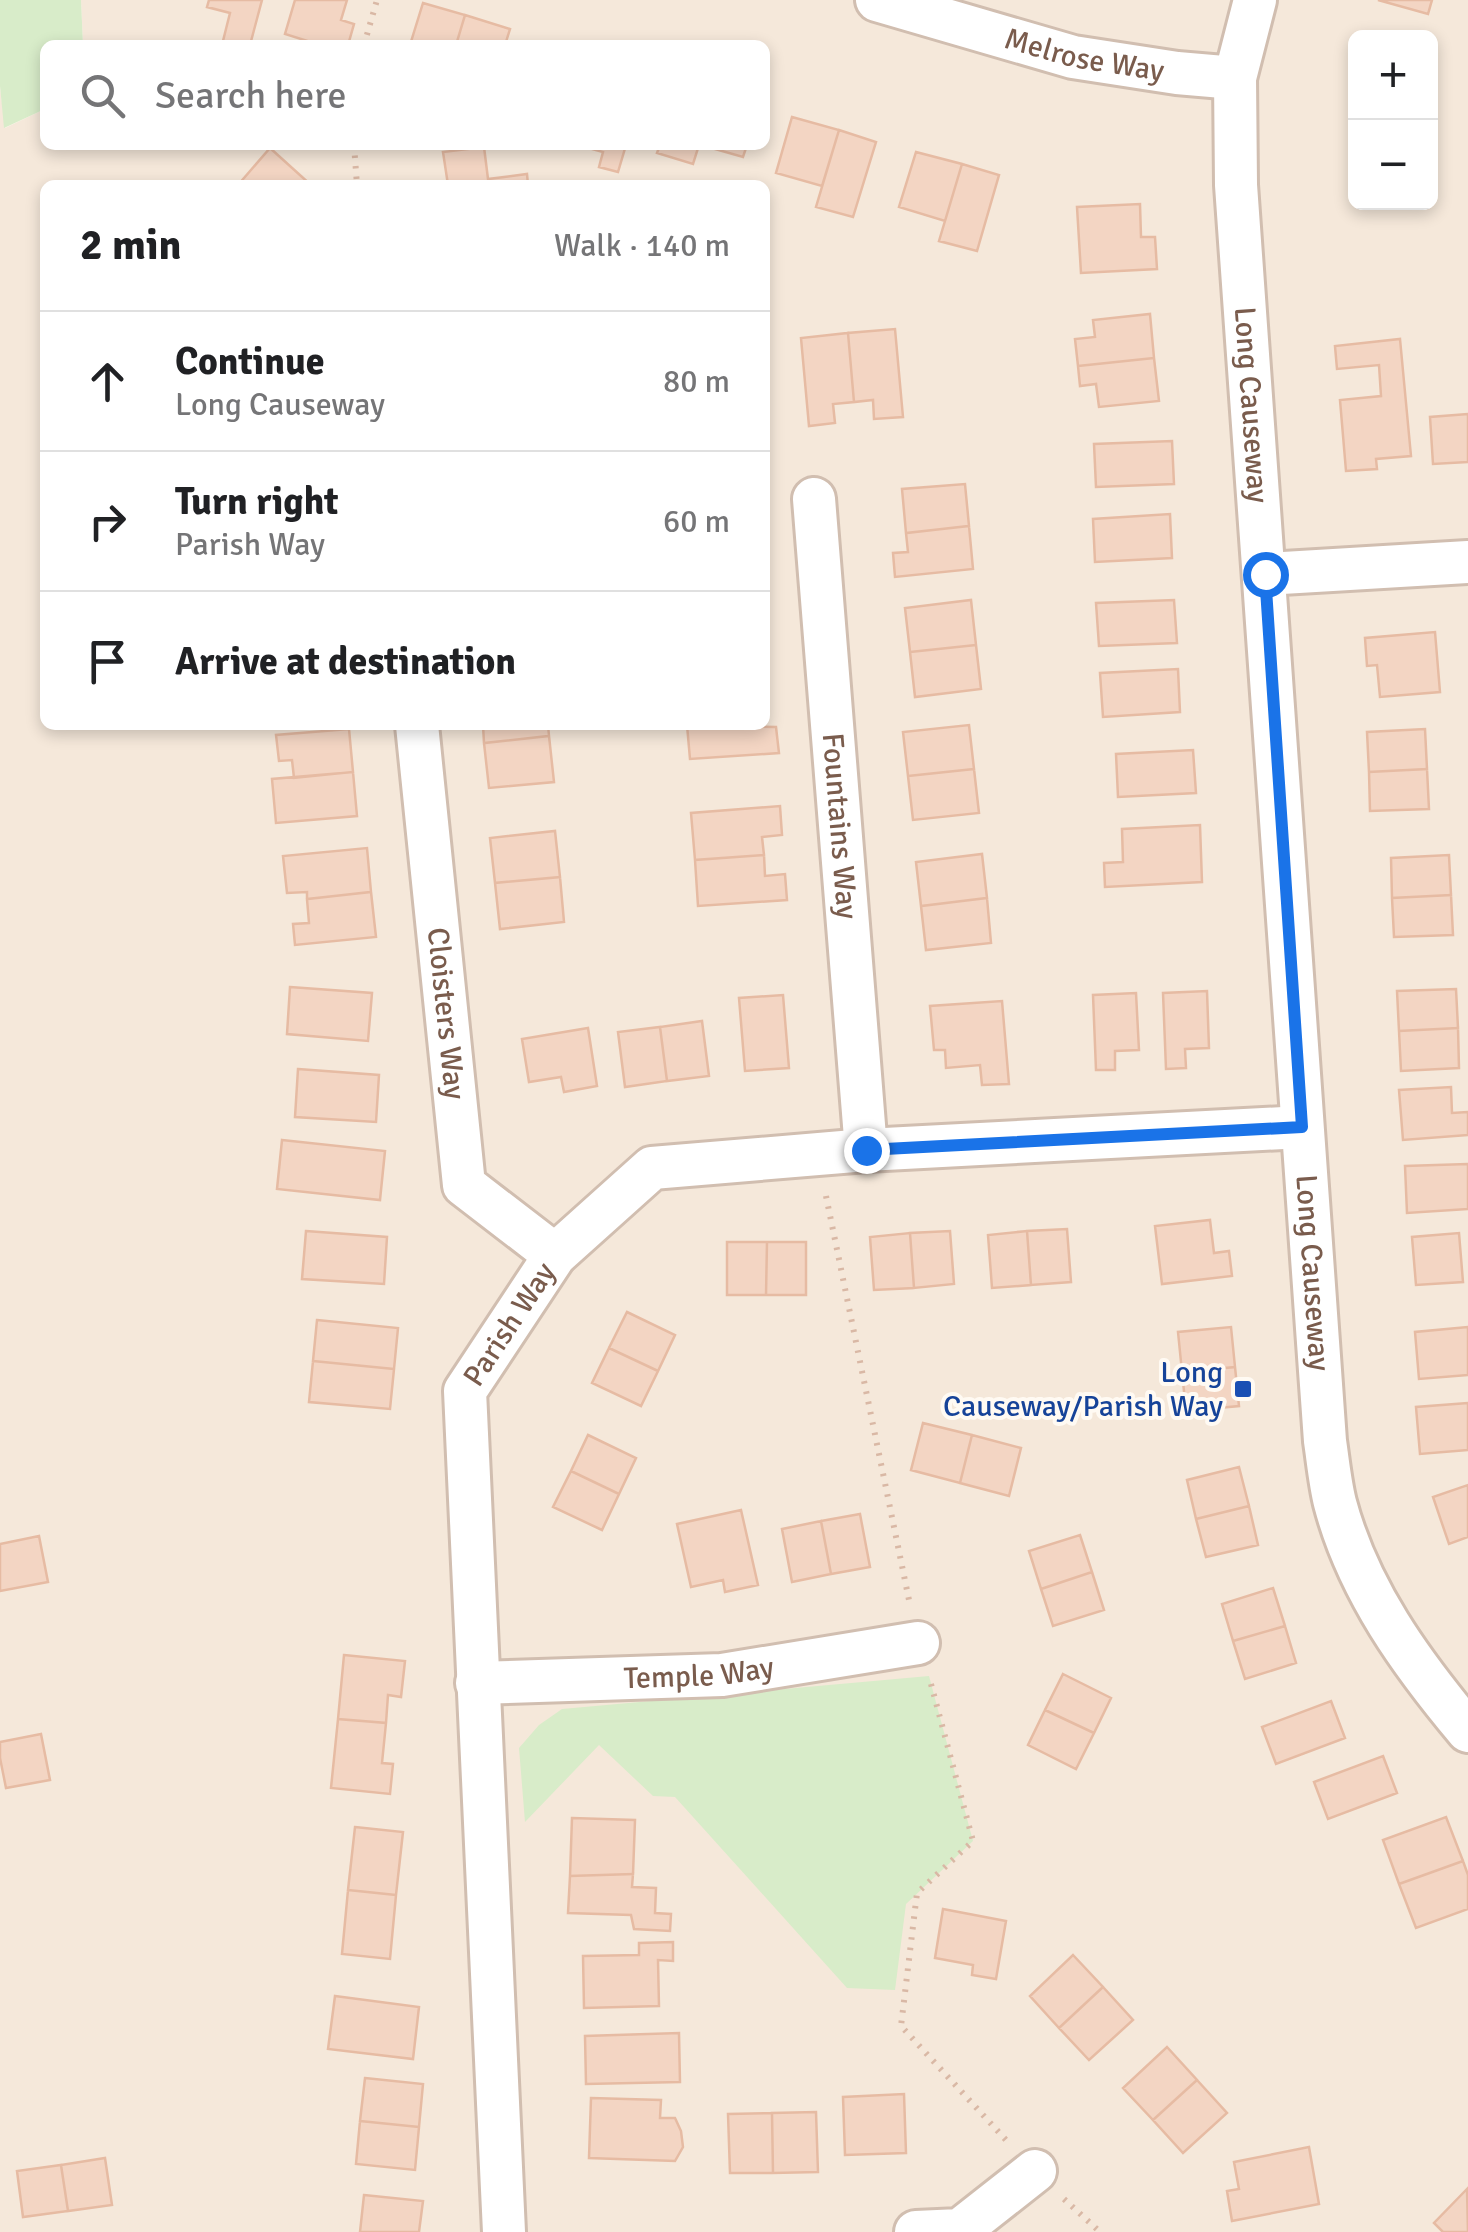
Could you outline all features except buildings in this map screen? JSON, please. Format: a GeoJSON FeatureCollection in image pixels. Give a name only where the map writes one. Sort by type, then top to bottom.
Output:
{"type":"FeatureCollection","features":[{"type":"Feature","properties":{"kind":"street","name":"Melrose Way"},"geometry":{"type":"LineString","coordinates":[[877,0],[1072,57],[1235,78]]}},
{"type":"Feature","properties":{"kind":"street","name":"Long Causeway"},"geometry":{"type":"LineString","coordinates":[[1254,0],[1235,78],[1236,186],[1325,1441],[1335,1502],[1355,1561],[1416,1669],[1468,1731]]}},
{"type":"Feature","properties":{"kind":"street","name":"Fountains Way"},"geometry":{"type":"LineString","coordinates":[[814,499],[866,1150]]}},
{"type":"Feature","properties":{"kind":"street"},"geometry":{"type":"LineString","coordinates":[[1265,574],[1468,562]]}},
{"type":"Feature","properties":{"kind":"street","name":"Cloisters Way"},"geometry":{"type":"LineString","coordinates":[[418,730],[464,1185],[555,1255]]}},
{"type":"Feature","properties":{"kind":"street","name":"Parish Way"},"geometry":{"type":"LineString","coordinates":[[504,2232],[465,1391],[555,1255],[652,1168],[866,1150],[1302,1127]]}},
{"type":"Feature","properties":{"kind":"street","name":"Temple Way"},"geometry":{"type":"LineString","coordinates":[[477,1683],[722,1675],[918,1643]]}},
{"type":"Feature","properties":{"kind":"street"},"geometry":{"type":"LineString","coordinates":[[916,2232],[960,2230],[1035,2171]]}},
{"type":"Feature","properties":{"kind":"path"},"geometry":{"type":"LineString","coordinates":[[365,40],[377,0]]}},
{"type":"Feature","properties":{"kind":"path"},"geometry":{"type":"LineString","coordinates":[[354,150],[357,180]]}},
{"type":"Feature","properties":{"kind":"path"},"geometry":{"type":"LineString","coordinates":[[817,1154],[918,1643],[973,1841],[917,1894],[902,2026],[1035,2171],[1100,2232]]}},
{"type":"Feature","properties":{"kind":"shaded area"},"geometry":{"type":"Polygon","coordinates":[[[81,0],[1468,0],[1468,2232],[0,2232],[0,87],[5,128],[40,111],[40,150],[770,150],[770,40],[83,40],[81,0]]]}},
{"type":"Feature","properties":{"kind":"green space"},"geometry":{"type":"Polygon","coordinates":[[[0,0],[81,0],[83,40],[40,40],[40,111],[4,128],[0,0]]]}},
{"type":"Feature","properties":{"kind":"green space"},"geometry":{"type":"Polygon","coordinates":[[[929,1676],[973,1841],[906,1904],[895,1990],[847,1988],[675,1797],[653,1796],[599,1745],[525,1822],[519,1748],[539,1725],[562,1709],[929,1676]]]}},
{"type":"Feature","properties":{"kind":"place","name":"Long Causeway/Parish Way"},"geometry":{"type":"Point","coordinates":[1243,1389]}},
{"type":"Feature","properties":{"kind":"route"},"geometry":{"type":"LineString","coordinates":[[866,1150],[1302,1127],[1265,574]]}}]}
